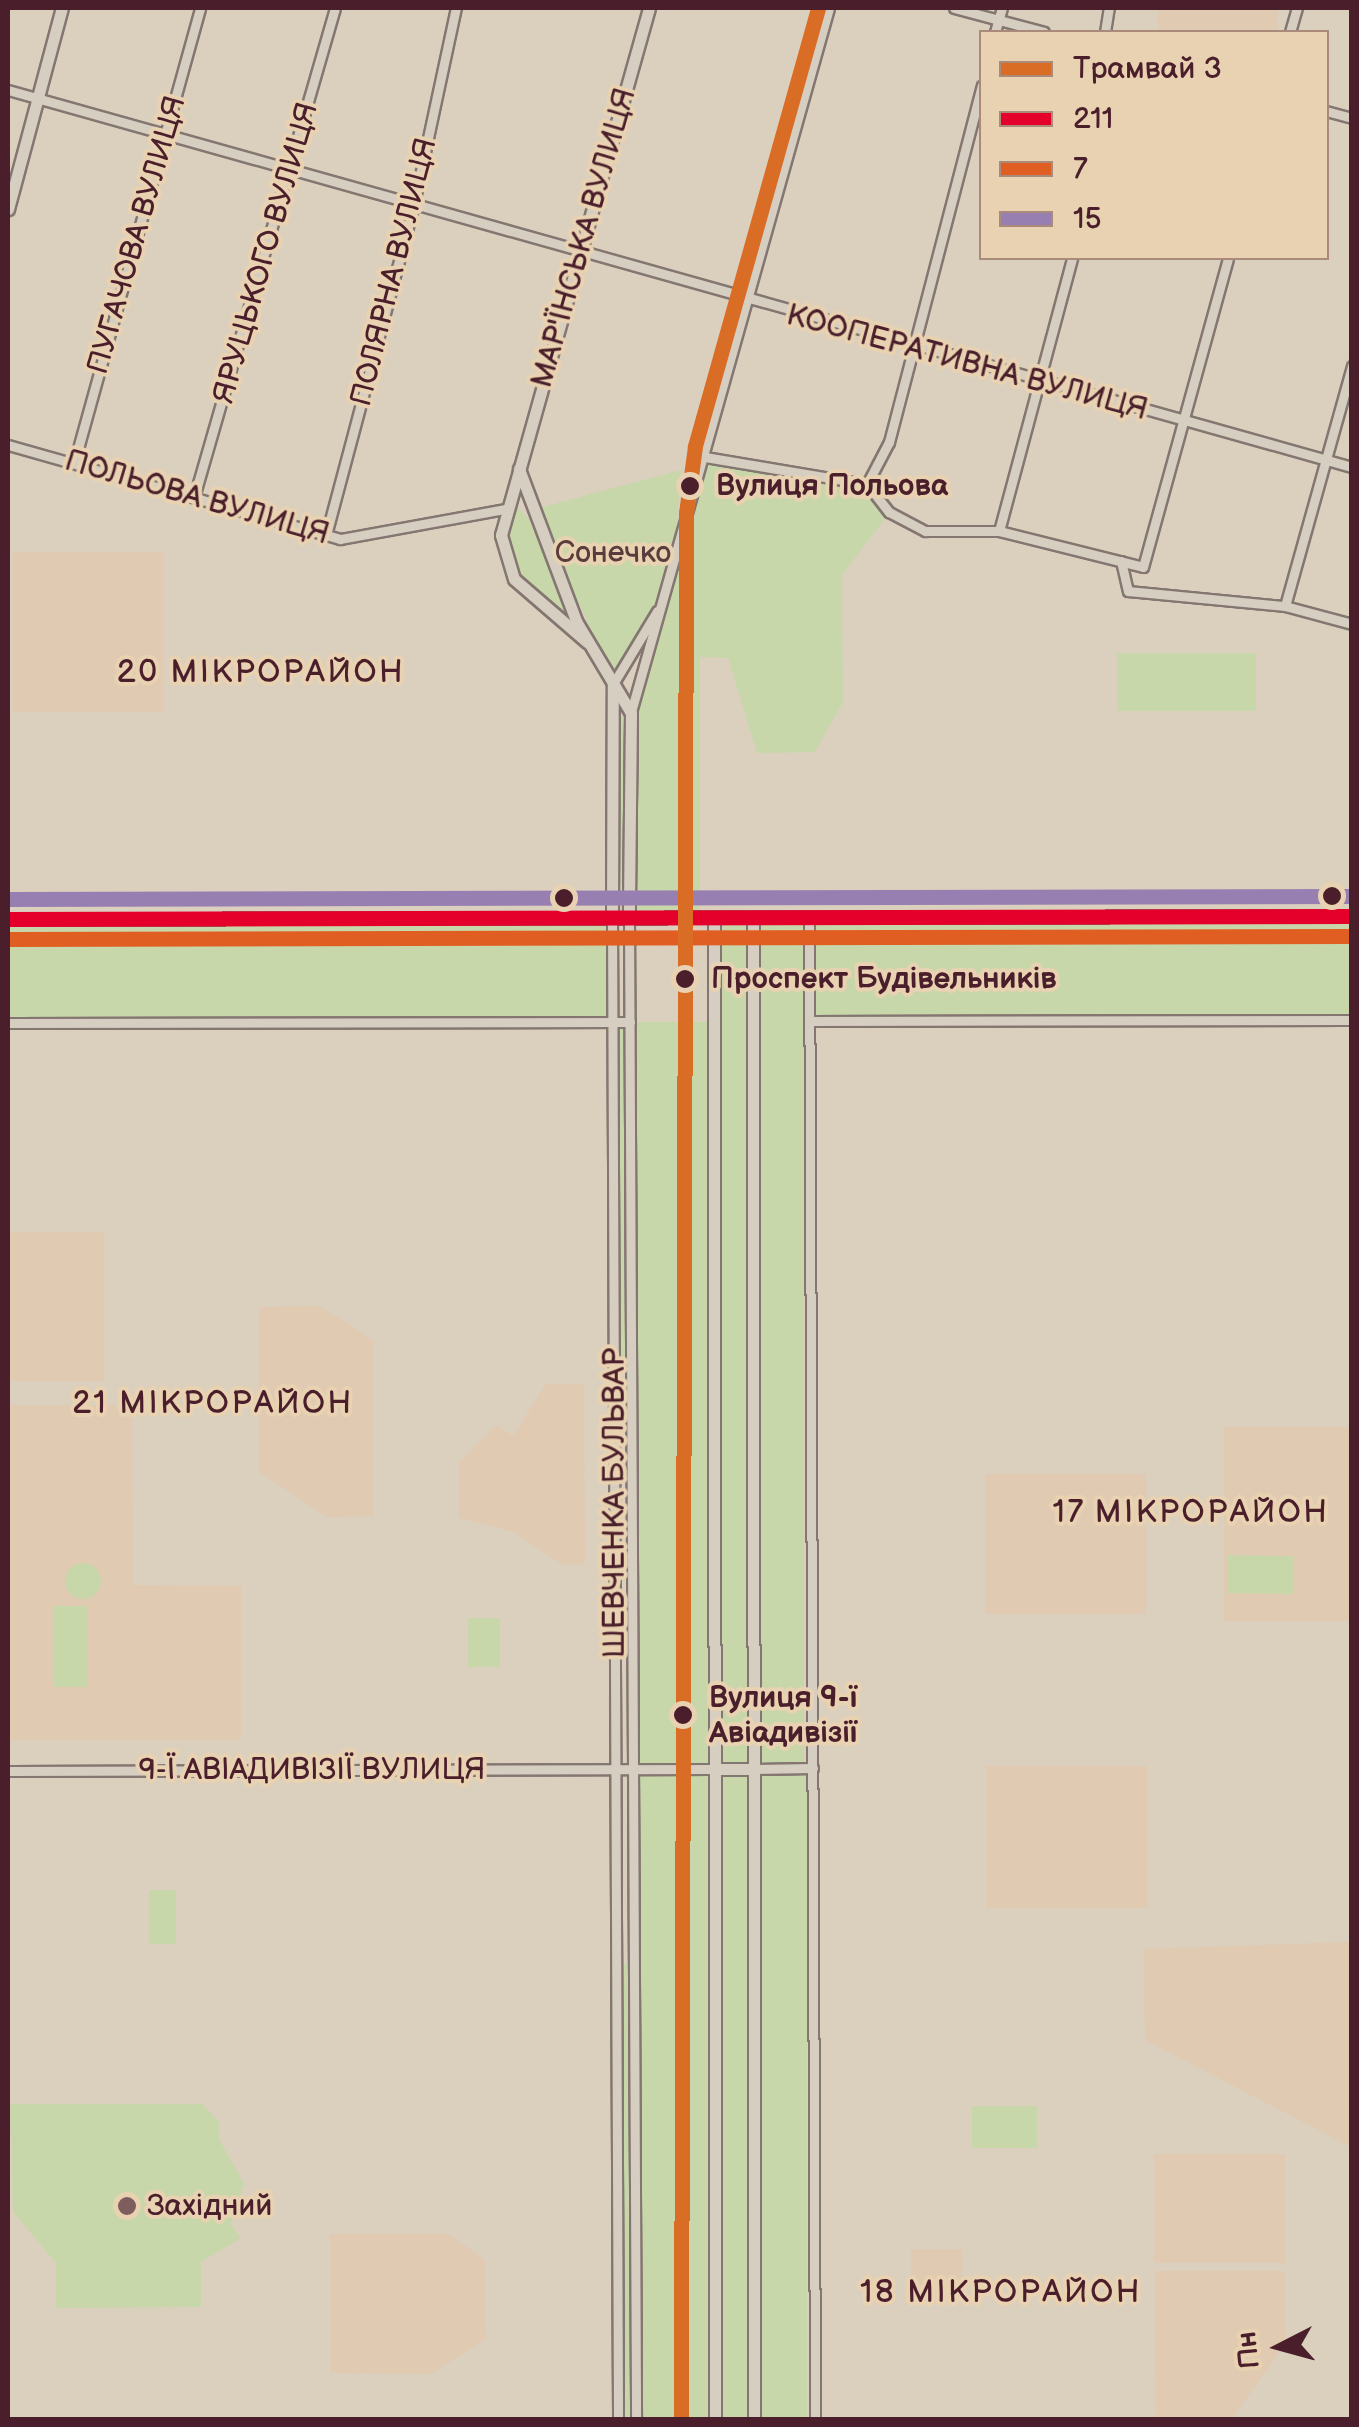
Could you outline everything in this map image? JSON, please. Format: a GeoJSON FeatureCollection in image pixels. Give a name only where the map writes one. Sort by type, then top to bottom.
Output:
{"type":"FeatureCollection","features":[{"type":"Feature","properties":{"kind":"main road"},"geometry":{"type":"LineString","coordinates":[[8,209],[62,8]]}},
{"type":"Feature","properties":{"kind":"main road","name":"МАР'ЇНСЬКА ВУЛИЦЯ"},"geometry":{"type":"LineString","coordinates":[[587,642],[514,579],[502,553],[506,508],[649,8]]}},
{"type":"Feature","properties":{"kind":"main road"},"geometry":{"type":"LineString","coordinates":[[519,469],[587,642],[630,712]]}},
{"type":"Feature","properties":{"kind":"main road","name":"ШЕВЧЕНКА БУЛЬВАР"},"geometry":{"type":"LineString","coordinates":[[612,918],[613,684]]}},
{"type":"Feature","properties":{"kind":"main road","name":"ШЕВЧЕНКА БУЛЬВАР"},"geometry":{"type":"LineString","coordinates":[[629,918],[630,712]]}},
{"type":"Feature","properties":{"kind":"main road"},"geometry":{"type":"LineString","coordinates":[[8,919],[1352,916]]}},
{"type":"Feature","properties":{"kind":"main road"},"geometry":{"type":"LineString","coordinates":[[714,917],[715,2420]]}},
{"type":"Feature","properties":{"kind":"main road"},"geometry":{"type":"LineString","coordinates":[[753,917],[754,2420]]}},
{"type":"Feature","properties":{"kind":"main road"},"geometry":{"type":"LineString","coordinates":[[714,1769],[754,1769]]}},
{"type":"Feature","properties":{"kind":"street","name":"ПУГАЧОВА ВУЛИЦЯ"},"geometry":{"type":"LineString","coordinates":[[74,463],[200,8]]}},
{"type":"Feature","properties":{"kind":"street","name":"ЯРУЦЬКОГО ВУЛИЦЯ"},"geometry":{"type":"LineString","coordinates":[[194,497],[291,173],[335,8]]}},
{"type":"Feature","properties":{"kind":"street","name":"ПОЛЯРНА ВУЛИЦЯ"},"geometry":{"type":"LineString","coordinates":[[326,535],[414,208],[456,8]]}},
{"type":"Feature","properties":{"kind":"street","name":"ШЕВЧЕНКА БУЛЬВАР"},"geometry":{"type":"LineString","coordinates":[[630,712],[705,457],[828,8]]}},
{"type":"Feature","properties":{"kind":"street"},"geometry":{"type":"LineString","coordinates":[[954,8],[1036,30]]}},
{"type":"Feature","properties":{"kind":"street"},"geometry":{"type":"LineString","coordinates":[[996,30],[1002,8]]}},
{"type":"Feature","properties":{"kind":"street","name":"КООПЕРАТИВНА ВУЛИЦЯ"},"geometry":{"type":"LineString","coordinates":[[8,90],[746,304],[1352,468]]}},
{"type":"Feature","properties":{"kind":"street"},"geometry":{"type":"LineString","coordinates":[[867,484],[889,442],[979,98]]}},
{"type":"Feature","properties":{"kind":"street"},"geometry":{"type":"LineString","coordinates":[[999,531],[1071,260]]}},
{"type":"Feature","properties":{"kind":"street"},"geometry":{"type":"LineString","coordinates":[[705,457],[867,484],[889,512],[925,531],[999,531],[1143,566],[1227,260]]}},
{"type":"Feature","properties":{"kind":"street"},"geometry":{"type":"LineString","coordinates":[[1285,606],[1352,366]]}},
{"type":"Feature","properties":{"kind":"street","name":"ПОЛЬОВА ВУЛИЦЯ"},"geometry":{"type":"LineString","coordinates":[[8,445],[326,535],[506,508]]}},
{"type":"Feature","properties":{"kind":"street"},"geometry":{"type":"LineString","coordinates":[[1121,561],[1128,591],[1285,606],[1352,624]]}},
{"type":"Feature","properties":{"kind":"street","name":"ШЕВЧЕНКА БУЛЬВАР"},"geometry":{"type":"LineString","coordinates":[[613,684],[664,600]]}},
{"type":"Feature","properties":{"kind":"street"},"geometry":{"type":"LineString","coordinates":[[809,917],[816,2420]]}},
{"type":"Feature","properties":{"kind":"street","name":"ШЕВЧЕНКА БУЛЬВАР"},"geometry":{"type":"LineString","coordinates":[[612,918],[618,2420]]}},
{"type":"Feature","properties":{"kind":"street","name":"ШЕВЧЕНКА БУЛЬВАР"},"geometry":{"type":"LineString","coordinates":[[629,918],[636,2420]]}},
{"type":"Feature","properties":{"kind":"street"},"geometry":{"type":"LineString","coordinates":[[810,1022],[1352,1020]]}},
{"type":"Feature","properties":{"kind":"street"},"geometry":{"type":"LineString","coordinates":[[8,1023],[630,1022]]}},
{"type":"Feature","properties":{"kind":"street"},"geometry":{"type":"LineString","coordinates":[[616,1576],[634,1576]]}},
{"type":"Feature","properties":{"kind":"street"},"geometry":{"type":"LineString","coordinates":[[754,1769],[813,1768]]}},
{"type":"Feature","properties":{"kind":"street","name":"9-Ї АВІАДИВІЗІЇ ВУЛИЦЯ"},"geometry":{"type":"LineString","coordinates":[[8,1771],[714,1769]]}},
{"type":"Feature","properties":{"kind":"street"},"geometry":{"type":"LineString","coordinates":[[617,1961],[635,1960]]}},
{"type":"Feature","properties":{"kind":"shaded area"},"geometry":{"type":"Polygon","coordinates":[[[1158,8],[1278,8],[1278,30],[1158,30],[1158,8]]]}},
{"type":"Feature","properties":{"kind":"shaded area"},"geometry":{"type":"Polygon","coordinates":[[[13,552],[164,552],[164,712],[13,712],[13,552]]]}},
{"type":"Feature","properties":{"kind":"shaded area"},"geometry":{"type":"Polygon","coordinates":[[[8,1232],[104,1232],[104,1381],[8,1381],[8,1232]]]}},
{"type":"Feature","properties":{"kind":"shaded area"},"geometry":{"type":"Polygon","coordinates":[[[320,1306],[374,1341],[374,1516],[327,1517],[259,1472],[259,1307],[320,1306]]]}},
{"type":"Feature","properties":{"kind":"shaded area"},"geometry":{"type":"Polygon","coordinates":[[[546,1384],[584,1384],[585,1564],[562,1565],[514,1532],[459,1518],[459,1462],[496,1425],[513,1436],[546,1384]]]}},
{"type":"Feature","properties":{"kind":"shaded area"},"geometry":{"type":"Polygon","coordinates":[[[8,1405],[113,1405],[132,1418],[133,1585],[241,1586],[241,1740],[8,1740],[8,1405]]]}},
{"type":"Feature","properties":{"kind":"shaded area"},"geometry":{"type":"Polygon","coordinates":[[[1224,1427],[1351,1427],[1351,1621],[1224,1621],[1224,1427]]]}},
{"type":"Feature","properties":{"kind":"shaded area"},"geometry":{"type":"Polygon","coordinates":[[[985,1474],[1146,1474],[1146,1614],[985,1614],[985,1474]]]}},
{"type":"Feature","properties":{"kind":"shaded area"},"geometry":{"type":"Polygon","coordinates":[[[986,1766],[1147,1766],[1147,1908],[986,1908],[986,1766]]]}},
{"type":"Feature","properties":{"kind":"shaded area"},"geometry":{"type":"Polygon","coordinates":[[[1351,1942],[1351,2147],[1145,2040],[1144,1949],[1351,1942]]]}},
{"type":"Feature","properties":{"kind":"shaded area"},"geometry":{"type":"Polygon","coordinates":[[[1154,2154],[1285,2154],[1285,2263],[1154,2263],[1154,2154]]]}},
{"type":"Feature","properties":{"kind":"shaded area"},"geometry":{"type":"Polygon","coordinates":[[[330,2234],[449,2234],[485,2260],[486,2339],[431,2374],[330,2373],[330,2234]]]}},
{"type":"Feature","properties":{"kind":"shaded area"},"geometry":{"type":"Polygon","coordinates":[[[911,2249],[962,2249],[962,2288],[911,2288],[911,2249]]]}},
{"type":"Feature","properties":{"kind":"shaded area"},"geometry":{"type":"Polygon","coordinates":[[[1155,2271],[1285,2271],[1285,2344],[1232,2419],[1156,2419],[1155,2271]]]}},
{"type":"Feature","properties":{"kind":"green space"},"geometry":{"type":"Polygon","coordinates":[[[708,462],[865,487],[887,516],[842,575],[843,702],[815,752],[757,753],[728,658],[700,657],[700,911],[635,911],[636,714],[708,462]]]}},
{"type":"Feature","properties":{"kind":"green space","name":"Сонечко"},"geometry":{"type":"Polygon","coordinates":[[[681,470],[676,542],[660,599],[613,677],[535,509],[681,470]]]}},
{"type":"Feature","properties":{"kind":"green space"},"geometry":{"type":"Polygon","coordinates":[[[514,504],[529,519],[572,623],[518,576],[506,535],[514,504]]]}},
{"type":"Feature","properties":{"kind":"green space"},"geometry":{"type":"Polygon","coordinates":[[[1117,653],[1256,653],[1256,711],[1117,711],[1117,653]]]}},
{"type":"Feature","properties":{"kind":"green space"},"geometry":{"type":"Polygon","coordinates":[[[617,716],[627,716],[627,885],[617,885],[617,716]]]}},
{"type":"Feature","properties":{"kind":"green space"},"geometry":{"type":"Polygon","coordinates":[[[816,921],[1351,921],[1351,1015],[816,1015],[816,921]]]}},
{"type":"Feature","properties":{"kind":"green space"},"geometry":{"type":"Polygon","coordinates":[[[8,923],[606,923],[606,1017],[8,1017],[8,923]]]}},
{"type":"Feature","properties":{"kind":"green space"},"geometry":{"type":"Polygon","coordinates":[[[720,923],[748,923],[748,1764],[720,1764],[720,923]]]}},
{"type":"Feature","properties":{"kind":"green space"},"geometry":{"type":"Polygon","coordinates":[[[758,923],[804,923],[804,1764],[758,1764],[758,923]]]}},
{"type":"Feature","properties":{"kind":"green space"},"geometry":{"type":"Polygon","coordinates":[[[635,1022],[709,1022],[709,1764],[635,1764],[635,1022]]]}},
{"type":"Feature","properties":{"kind":"green space"},"geometry":{"type":"Polygon","coordinates":[[[616,1026],[626,1026],[626,1367],[616,1367],[616,1026]]]}},
{"type":"Feature","properties":{"kind":"green space"},"geometry":{"type":"Polygon","coordinates":[[[1228,1555],[1294,1556],[1293,1594],[1227,1593],[1228,1555]]]}},
{"type":"Feature","properties":{"kind":"green space"},"geometry":{"type":"Polygon","coordinates":[[[83,1563],[96,1568],[101,1581],[96,1594],[83,1599],[70,1594],[65,1581],[70,1568],[83,1563]]]}},
{"type":"Feature","properties":{"kind":"green space"},"geometry":{"type":"Polygon","coordinates":[[[54,1606],[87,1606],[87,1687],[54,1687],[54,1606]]]}},
{"type":"Feature","properties":{"kind":"green space"},"geometry":{"type":"Polygon","coordinates":[[[468,1618],[500,1618],[500,1667],[468,1667],[468,1618]]]}},
{"type":"Feature","properties":{"kind":"green space"},"geometry":{"type":"Polygon","coordinates":[[[759,1773],[807,1773],[807,2419],[759,2419],[759,1773]]]}},
{"type":"Feature","properties":{"kind":"green space"},"geometry":{"type":"Polygon","coordinates":[[[640,1774],[709,1774],[709,2419],[640,2419],[640,1774]]]}},
{"type":"Feature","properties":{"kind":"green space"},"geometry":{"type":"Polygon","coordinates":[[[720,1774],[748,1774],[748,2419],[720,2419],[720,1774]]]}},
{"type":"Feature","properties":{"kind":"green space"},"geometry":{"type":"Polygon","coordinates":[[[149,1890],[176,1890],[176,1944],[149,1944],[149,1890]]]}},
{"type":"Feature","properties":{"kind":"green space"},"geometry":{"type":"Polygon","coordinates":[[[621,1964],[631,1964],[631,2420],[621,2420],[621,1964]]]}},
{"type":"Feature","properties":{"kind":"green space","name":"Західний"},"geometry":{"type":"Polygon","coordinates":[[[10,2104],[202,2104],[219,2122],[219,2139],[244,2184],[231,2225],[241,2238],[201,2262],[201,2307],[56,2308],[56,2263],[13,2212],[10,2104]]]}},
{"type":"Feature","properties":{"kind":"green space"},"geometry":{"type":"Polygon","coordinates":[[[972,2106],[1037,2106],[1037,2148],[972,2148],[972,2106]]]}},
{"type":"Feature","properties":{"kind":"tram line","name":"3"},"geometry":{"type":"LineString","coordinates":[[681,2420],[686,513],[695,446],[818,8]]}},
{"type":"Feature","properties":{"kind":"transit line","name":"15"},"geometry":{"type":"LineString","coordinates":[[8,899],[1352,896]]}},
{"type":"Feature","properties":{"kind":"transit line","name":"211"},"geometry":{"type":"LineString","coordinates":[[8,919],[1352,916]]}},
{"type":"Feature","properties":{"kind":"transit line","name":"7"},"geometry":{"type":"LineString","coordinates":[[8,939],[1352,936]]}},
{"type":"Feature","properties":{"kind":"place","name":"Вулиця Польова"},"geometry":{"type":"Point","coordinates":[690,486]}},
{"type":"Feature","properties":{"kind":"place","name":"Проспект Будівельників"},"geometry":{"type":"Point","coordinates":[685,979]}},
{"type":"Feature","properties":{"kind":"place","name":"Вулиця 9-ї Авіадивізії"},"geometry":{"type":"Point","coordinates":[683,1715]}},
{"type":"Feature","properties":{"kind":"place","name":"Західний"},"geometry":{"type":"Point","coordinates":[127,2206]}},
{"type":"Feature","properties":{"kind":"district","name":"20 МІКРОРАЙОН"},"geometry":{"type":"Point","coordinates":[261,673]}},
{"type":"Feature","properties":{"kind":"district","name":"21 МІКРОРАЙОН"},"geometry":{"type":"Point","coordinates":[213,1404]}},
{"type":"Feature","properties":{"kind":"district","name":"17 МІКРОРАЙОН"},"geometry":{"type":"Point","coordinates":[1191,1513]}},
{"type":"Feature","properties":{"kind":"district","name":"18 МІКРОРАЙОН"},"geometry":{"type":"Point","coordinates":[1001,2293]}}]}
